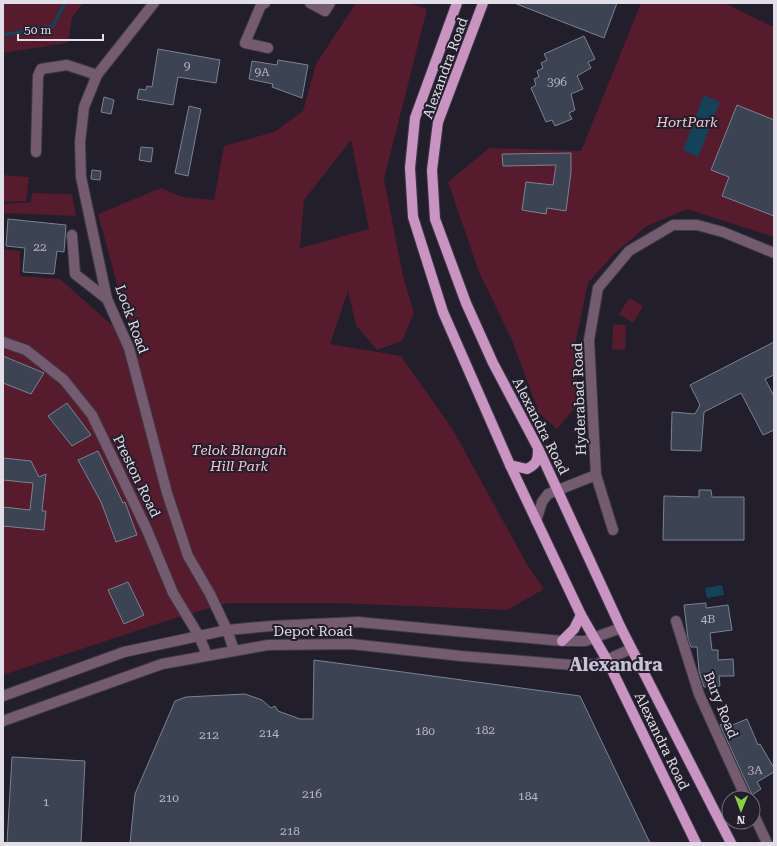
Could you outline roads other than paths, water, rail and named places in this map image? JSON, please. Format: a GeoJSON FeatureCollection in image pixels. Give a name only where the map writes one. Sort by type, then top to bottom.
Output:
{"type":"FeatureCollection","features":[{"type":"Feature","properties":{"kind":"main road","name":"Alexandra Road"},"geometry":{"type":"LineString","coordinates":[[457,3],[415,118],[410,168],[413,217],[443,312],[510,465],[581,615],[607,660],[696,843]]}},
{"type":"Feature","properties":{"kind":"main road","name":"Alexandra Road"},"geometry":{"type":"LineString","coordinates":[[484,3],[438,122],[432,170],[435,219],[469,310],[493,363],[538,448],[620,628],[731,843]]}},
{"type":"Feature","properties":{"kind":"main road"},"geometry":{"type":"LineString","coordinates":[[510,465],[526,469],[534,466],[538,459],[538,448]]}},
{"type":"Feature","properties":{"kind":"main road"},"geometry":{"type":"LineString","coordinates":[[562,641],[576,625],[581,615]]}},
{"type":"Feature","properties":{"kind":"street","name":"Lock Road"},"geometry":{"type":"LineString","coordinates":[[154,3],[97,75],[84,107],[80,142],[81,177],[107,299],[129,348],[167,493],[188,556],[210,594],[227,630],[234,650]]}},
{"type":"Feature","properties":{"kind":"street"},"geometry":{"type":"LineString","coordinates":[[310,3],[325,11],[330,3]]}},
{"type":"Feature","properties":{"kind":"street"},"geometry":{"type":"LineString","coordinates":[[260,4],[245,44],[268,48]]}},
{"type":"Feature","properties":{"kind":"street"},"geometry":{"type":"LineString","coordinates":[[36,152],[38,76],[41,69],[67,65],[97,75]]}},
{"type":"Feature","properties":{"kind":"street","name":"Hyderabad Road"},"geometry":{"type":"LineString","coordinates":[[613,530],[596,475],[589,340],[598,288],[629,251],[673,225],[697,225],[723,232],[774,253]]}},
{"type":"Feature","properties":{"kind":"street"},"geometry":{"type":"LineString","coordinates":[[72,235],[76,274],[107,299]]}},
{"type":"Feature","properties":{"kind":"street","name":"Preston Road"},"geometry":{"type":"LineString","coordinates":[[3,342],[26,350],[64,380],[92,415],[147,530],[174,593],[199,636],[207,655]]}},
{"type":"Feature","properties":{"kind":"street","name":"Hyderabad Road"},"geometry":{"type":"LineString","coordinates":[[536,521],[542,502],[548,494],[596,475]]}},
{"type":"Feature","properties":{"kind":"street","name":"Bury Road"},"geometry":{"type":"LineString","coordinates":[[676,621],[699,694],[742,790]]}},
{"type":"Feature","properties":{"kind":"street","name":"Depot Road"},"geometry":{"type":"LineString","coordinates":[[3,696],[124,652],[227,630],[271,626],[358,622],[562,641],[586,641],[620,628]]}},
{"type":"Feature","properties":{"kind":"street","name":"Depot Road"},"geometry":{"type":"LineString","coordinates":[[3,721],[162,664],[268,645],[351,644],[461,656],[572,665],[597,664],[631,649]]}},
{"type":"Feature","properties":{"kind":"street"},"geometry":{"type":"LineString","coordinates":[[761,830],[767,843]]}},
{"type":"Feature","properties":{"kind":"water"},"geometry":{"type":"Polygon","coordinates":[[[704,95],[720,102],[698,157],[683,150],[704,95]]]}},
{"type":"Feature","properties":{"kind":"water"},"geometry":{"type":"Polygon","coordinates":[[[722,585],[724,595],[707,598],[705,588],[722,585]]]}},
{"type":"Feature","properties":{"kind":"waterway"},"geometry":{"type":"LineString","coordinates":[[3,35],[53,26],[65,3]]}},
{"type":"Feature","properties":{"kind":"district","name":"Alexandra"},"geometry":{"type":"Point","coordinates":[616,664]}},
{"type":"Feature","properties":{"kind":"park label","name":"HortPark"},"geometry":{"type":"Point","coordinates":[687,122]}},
{"type":"Feature","properties":{"kind":"park label","name":"Telok Blangah Hill Park"},"geometry":{"type":"Point","coordinates":[239,458]}}]}
